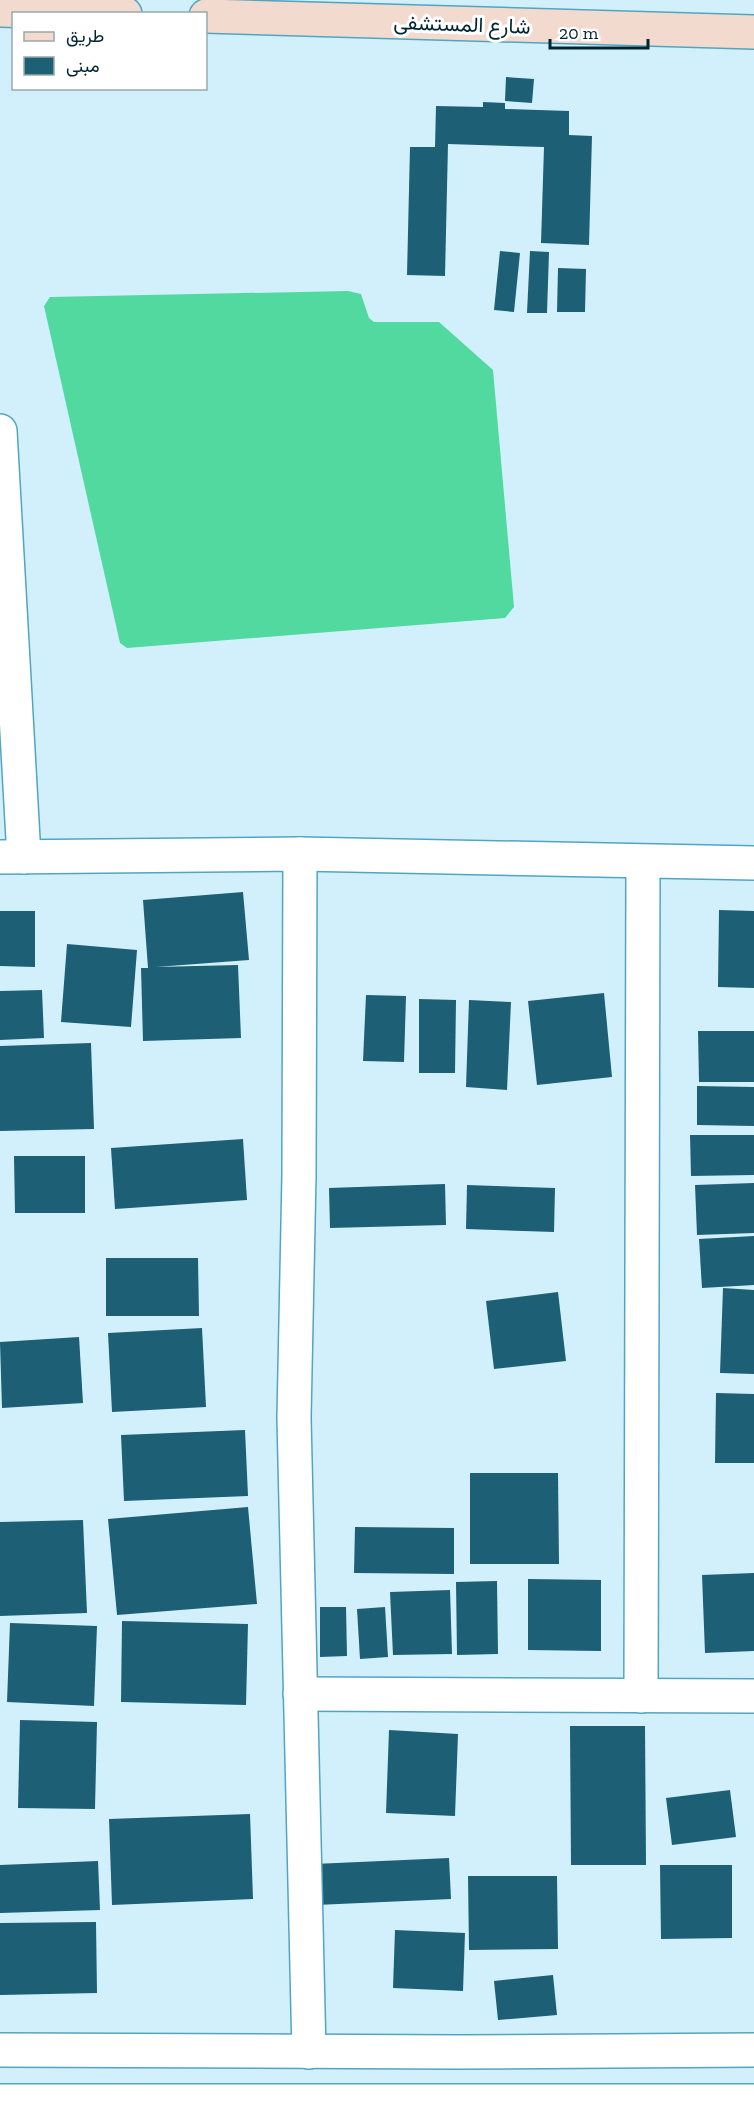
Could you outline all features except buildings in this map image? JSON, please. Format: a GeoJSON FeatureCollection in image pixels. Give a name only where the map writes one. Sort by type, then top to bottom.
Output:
{"type":"FeatureCollection","features":[{"type":"Feature","properties":{"kind":"street"},"geometry":{"type":"LineString","coordinates":[[0,10],[62,12]]}},
{"type":"Feature","properties":{"kind":"street","name":"شارع المستشفى"},"geometry":{"type":"LineString","coordinates":[[207,16],[754,32]]}},
{"type":"Feature","properties":{"kind":"street"},"geometry":{"type":"LineString","coordinates":[[0,431],[12,857],[300,854],[754,863]]}},
{"type":"Feature","properties":{"kind":"street"},"geometry":{"type":"LineString","coordinates":[[300,854],[299,1174],[294,1418],[309,2052]]}},
{"type":"Feature","properties":{"kind":"street"},"geometry":{"type":"LineString","coordinates":[[641,1696],[643,862]]}},
{"type":"Feature","properties":{"kind":"street"},"geometry":{"type":"LineString","coordinates":[[300,1695],[754,1696]]}},
{"type":"Feature","properties":{"kind":"street"},"geometry":{"type":"LineString","coordinates":[[0,2050],[309,2052],[754,2050]]}},
{"type":"Feature","properties":{"kind":"street"},"geometry":{"type":"LineString","coordinates":[[0,2101],[676,2104],[754,2101]]}},
{"type":"Feature","properties":{"kind":"green space"},"geometry":{"type":"Polygon","coordinates":[[[348,291],[361,294],[369,318],[374,322],[439,322],[493,370],[514,607],[505,618],[127,648],[120,643],[44,306],[50,297],[348,291]]]}}]}
